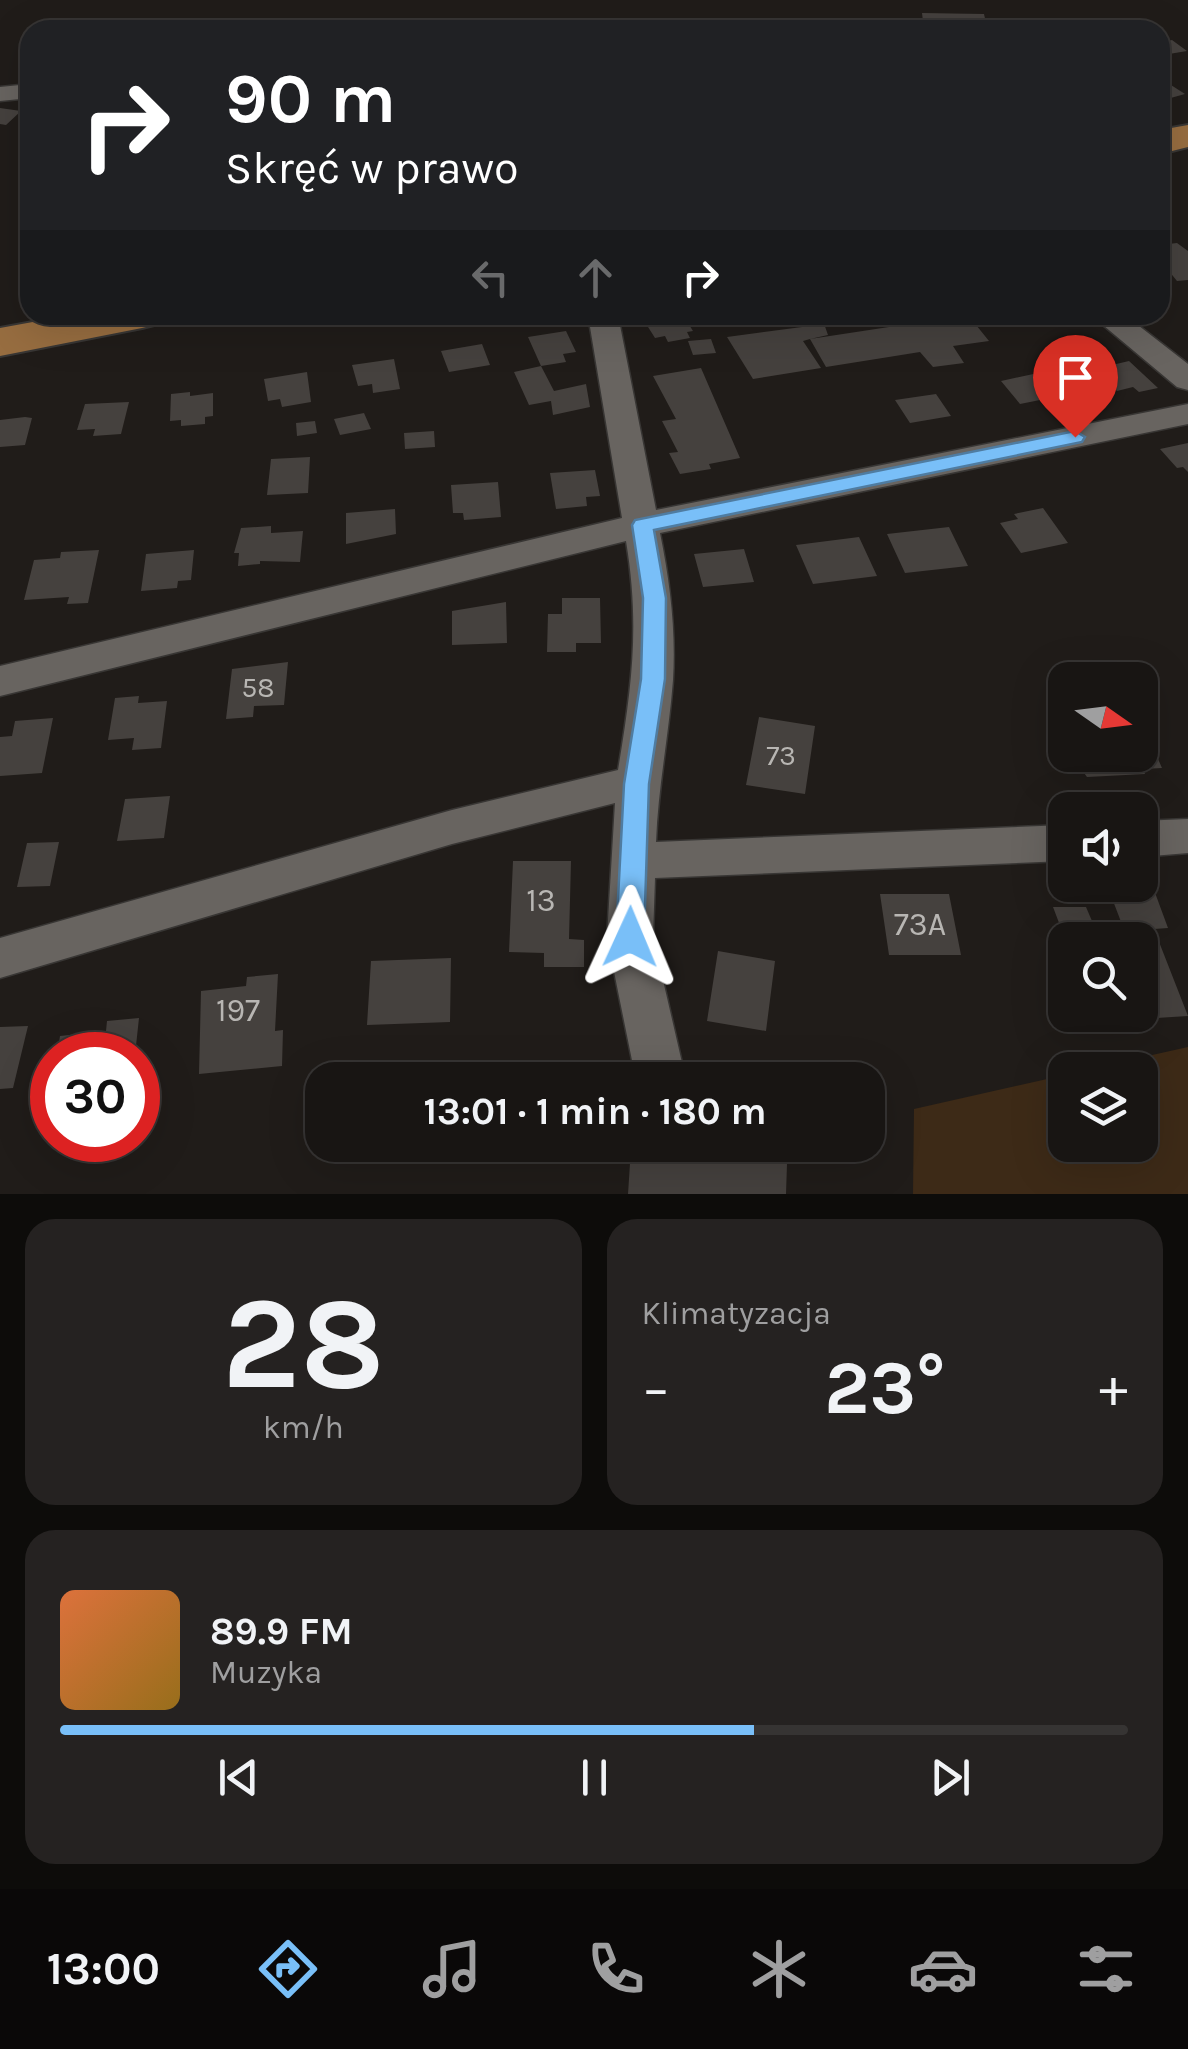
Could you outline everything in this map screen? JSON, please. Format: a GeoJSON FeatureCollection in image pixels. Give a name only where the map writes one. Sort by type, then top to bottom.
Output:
{"type":"FeatureCollection","features":[{"type":"Feature","properties":{"kind":"main road"},"geometry":{"type":"LineString","coordinates":[[0,342],[89,325]]}},
{"type":"Feature","properties":{"kind":"street"},"geometry":{"type":"LineString","coordinates":[[605,325],[654,598],[653,679],[636,784],[630,937],[657,1062]]}},
{"type":"Feature","properties":{"kind":"street"},"geometry":{"type":"LineString","coordinates":[[1119,325],[1188,380]]}},
{"type":"Feature","properties":{"kind":"street"},"geometry":{"type":"LineString","coordinates":[[0,682],[642,525],[1188,414]]}},
{"type":"Feature","properties":{"kind":"street"},"geometry":{"type":"LineString","coordinates":[[0,958],[452,827],[603,788],[636,784]]}},
{"type":"Feature","properties":{"kind":"street"},"geometry":{"type":"LineString","coordinates":[[1158,838],[1188,836]]}},
{"type":"Feature","properties":{"kind":"street"},"geometry":{"type":"LineString","coordinates":[[631,860],[1048,844]]}},
{"type":"Feature","properties":{"kind":"shaded area"},"geometry":{"type":"Polygon","coordinates":[[[1188,1047],[1188,1194],[913,1194],[914,1109],[1048,1079],[1048,1162],[1158,1162],[1158,1054],[1188,1047]]]}},
{"type":"Feature","properties":{"kind":"building"},"geometry":{"type":"Polygon","coordinates":[[[922,13],[984,14],[985,20],[923,20],[922,13]]]}},
{"type":"Feature","properties":{"kind":"building"},"geometry":{"type":"Polygon","coordinates":[[[1172,40],[1187,51],[1170,54],[1172,40]]]}},
{"type":"Feature","properties":{"kind":"building"},"geometry":{"type":"Polygon","coordinates":[[[1170,84],[1185,94],[1170,98],[1170,84]]]}},
{"type":"Feature","properties":{"kind":"building"},"geometry":{"type":"Polygon","coordinates":[[[0,108],[20,111],[6,125],[0,124],[0,108]]]}},
{"type":"Feature","properties":{"kind":"building"},"geometry":{"type":"Polygon","coordinates":[[[1177,243],[1188,251],[1188,280],[1177,281],[1170,272],[1170,244],[1177,243]]]}},
{"type":"Feature","properties":{"kind":"building"},"geometry":{"type":"Polygon","coordinates":[[[647,325],[689,325],[693,331],[687,332],[690,338],[668,342],[665,336],[655,338],[647,325]]]}},
{"type":"Feature","properties":{"kind":"building"},"geometry":{"type":"Polygon","coordinates":[[[801,325],[824,325],[828,335],[803,341],[821,368],[753,379],[727,337],[801,325]]]}},
{"type":"Feature","properties":{"kind":"building"},"geometry":{"type":"Polygon","coordinates":[[[902,325],[976,325],[989,341],[953,346],[964,363],[933,367],[920,352],[826,367],[810,339],[902,325]]]}},
{"type":"Feature","properties":{"kind":"building"},"geometry":{"type":"Polygon","coordinates":[[[566,331],[576,352],[563,354],[566,362],[541,366],[528,337],[566,331]]]}},
{"type":"Feature","properties":{"kind":"building"},"geometry":{"type":"Polygon","coordinates":[[[711,339],[716,353],[693,355],[688,341],[711,339]]]}},
{"type":"Feature","properties":{"kind":"building"},"geometry":{"type":"Polygon","coordinates":[[[482,344],[490,365],[449,372],[441,351],[482,344]]]}},
{"type":"Feature","properties":{"kind":"building"},"geometry":{"type":"Polygon","coordinates":[[[394,359],[400,389],[373,393],[372,384],[358,386],[352,365],[394,359]]]}},
{"type":"Feature","properties":{"kind":"building"},"geometry":{"type":"Polygon","coordinates":[[[1129,361],[1158,388],[1117,391],[1095,369],[1129,361]]]}},
{"type":"Feature","properties":{"kind":"building"},"geometry":{"type":"Polygon","coordinates":[[[541,366],[554,391],[586,384],[590,407],[553,415],[551,401],[529,405],[514,372],[541,366]]]}},
{"type":"Feature","properties":{"kind":"building"},"geometry":{"type":"Polygon","coordinates":[[[701,368],[740,458],[709,464],[711,469],[680,474],[669,453],[678,452],[662,421],[676,419],[653,376],[701,368]]]}},
{"type":"Feature","properties":{"kind":"building"},"geometry":{"type":"Polygon","coordinates":[[[307,372],[311,402],[282,407],[280,399],[268,401],[264,379],[307,372]]]}},
{"type":"Feature","properties":{"kind":"building"},"geometry":{"type":"Polygon","coordinates":[[[1047,374],[1065,395],[1020,404],[1001,381],[1047,374]]]}},
{"type":"Feature","properties":{"kind":"building"},"geometry":{"type":"Polygon","coordinates":[[[190,392],[190,396],[213,393],[213,416],[205,417],[205,424],[181,426],[181,420],[170,421],[171,394],[190,392]]]}},
{"type":"Feature","properties":{"kind":"building"},"geometry":{"type":"Polygon","coordinates":[[[936,394],[951,416],[910,423],[895,400],[936,394]]]}},
{"type":"Feature","properties":{"kind":"building"},"geometry":{"type":"Polygon","coordinates":[[[129,402],[121,434],[93,436],[95,429],[77,430],[85,404],[129,402]]]}},
{"type":"Feature","properties":{"kind":"building"},"geometry":{"type":"Polygon","coordinates":[[[364,413],[371,429],[340,435],[334,419],[364,413]]]}},
{"type":"Feature","properties":{"kind":"building"},"geometry":{"type":"Polygon","coordinates":[[[32,418],[25,445],[0,447],[0,420],[32,418]]]}},
{"type":"Feature","properties":{"kind":"building"},"geometry":{"type":"Polygon","coordinates":[[[315,421],[317,433],[297,436],[296,423],[315,421]]]}},
{"type":"Feature","properties":{"kind":"building"},"geometry":{"type":"Polygon","coordinates":[[[434,431],[435,447],[405,449],[404,433],[434,431]]]}},
{"type":"Feature","properties":{"kind":"building"},"geometry":{"type":"Polygon","coordinates":[[[1188,443],[1188,472],[1177,468],[1160,449],[1188,443]]]}},
{"type":"Feature","properties":{"kind":"building"},"geometry":{"type":"Polygon","coordinates":[[[310,457],[308,493],[267,495],[271,459],[310,457]]]}},
{"type":"Feature","properties":{"kind":"building"},"geometry":{"type":"Polygon","coordinates":[[[595,470],[600,496],[586,497],[587,506],[556,509],[550,473],[595,470]]]}},
{"type":"Feature","properties":{"kind":"building"},"geometry":{"type":"Polygon","coordinates":[[[498,482],[501,517],[464,520],[463,513],[453,513],[451,485],[498,482]]]}},
{"type":"Feature","properties":{"kind":"building"},"geometry":{"type":"Polygon","coordinates":[[[1043,508],[1068,543],[1021,553],[1000,523],[1018,519],[1014,514],[1043,508]]]}},
{"type":"Feature","properties":{"kind":"building"},"geometry":{"type":"Polygon","coordinates":[[[395,509],[396,534],[346,544],[346,513],[395,509]]]}},
{"type":"Feature","properties":{"kind":"building"},"geometry":{"type":"Polygon","coordinates":[[[271,526],[271,533],[303,531],[300,562],[260,561],[238,566],[239,553],[234,553],[241,528],[271,526]]]}},
{"type":"Feature","properties":{"kind":"building"},"geometry":{"type":"Polygon","coordinates":[[[949,527],[968,566],[905,573],[887,534],[949,527]]]}},
{"type":"Feature","properties":{"kind":"building"},"geometry":{"type":"Polygon","coordinates":[[[859,537],[877,576],[813,584],[796,545],[859,537]]]}},
{"type":"Feature","properties":{"kind":"building"},"geometry":{"type":"Polygon","coordinates":[[[744,549],[754,582],[703,587],[694,554],[744,549]]]}},
{"type":"Feature","properties":{"kind":"building"},"geometry":{"type":"Polygon","coordinates":[[[99,550],[88,603],[67,604],[69,597],[24,600],[34,560],[60,558],[61,552],[99,550]]]}},
{"type":"Feature","properties":{"kind":"building"},"geometry":{"type":"Polygon","coordinates":[[[194,550],[191,580],[178,581],[177,588],[141,591],[146,554],[194,550]]]}},
{"type":"Feature","properties":{"kind":"building"},"geometry":{"type":"Polygon","coordinates":[[[562,598],[600,598],[601,643],[576,643],[576,652],[547,652],[548,614],[562,614],[562,598]]]}},
{"type":"Feature","properties":{"kind":"building"},"geometry":{"type":"Polygon","coordinates":[[[506,602],[507,643],[452,645],[452,611],[506,602]]]}},
{"type":"Feature","properties":{"kind":"building"},"geometry":{"type":"Polygon","coordinates":[[[288,662],[284,705],[254,706],[253,717],[226,719],[232,669],[288,662]]]}},
{"type":"Feature","properties":{"kind":"building"},"geometry":{"type":"Polygon","coordinates":[[[139,696],[138,703],[167,701],[161,748],[132,750],[134,738],[108,740],[115,698],[139,696]]]}},
{"type":"Feature","properties":{"kind":"building"},"geometry":{"type":"Polygon","coordinates":[[[759,717],[815,726],[805,794],[746,785],[759,717]]]}},
{"type":"Feature","properties":{"kind":"building"},"geometry":{"type":"Polygon","coordinates":[[[53,718],[42,773],[0,776],[0,737],[12,736],[15,721],[53,718]]]}},
{"type":"Feature","properties":{"kind":"building"},"geometry":{"type":"Polygon","coordinates":[[[1083,772],[1145,774],[1087,777],[1083,772]]]}},
{"type":"Feature","properties":{"kind":"building"},"geometry":{"type":"Polygon","coordinates":[[[170,796],[164,838],[117,841],[125,799],[170,796]]]}},
{"type":"Feature","properties":{"kind":"building"},"geometry":{"type":"Polygon","coordinates":[[[59,842],[50,886],[17,887],[27,843],[59,842]]]}},
{"type":"Feature","properties":{"kind":"building"},"geometry":{"type":"Polygon","coordinates":[[[513,861],[571,861],[569,939],[584,940],[584,967],[544,967],[544,953],[509,952],[513,861]]]}},
{"type":"Feature","properties":{"kind":"building"},"geometry":{"type":"Polygon","coordinates":[[[880,894],[949,894],[961,955],[889,955],[880,894]]]}},
{"type":"Feature","properties":{"kind":"building"},"geometry":{"type":"Polygon","coordinates":[[[1158,901],[1168,928],[1158,929],[1158,922],[1121,922],[1113,902],[1158,901]]]}},
{"type":"Feature","properties":{"kind":"building"},"geometry":{"type":"Polygon","coordinates":[[[1053,907],[1086,907],[1092,922],[1059,922],[1053,907]]]}},
{"type":"Feature","properties":{"kind":"building"},"geometry":{"type":"Polygon","coordinates":[[[1158,939],[1188,1016],[1158,1018],[1158,939]]]}},
{"type":"Feature","properties":{"kind":"building"},"geometry":{"type":"Polygon","coordinates":[[[718,951],[775,961],[766,1031],[707,1021],[718,951]]]}},
{"type":"Feature","properties":{"kind":"building"},"geometry":{"type":"Polygon","coordinates":[[[451,958],[450,1022],[367,1025],[371,961],[451,958]]]}},
{"type":"Feature","properties":{"kind":"building"},"geometry":{"type":"Polygon","coordinates":[[[278,974],[275,1031],[283,1030],[282,1066],[199,1074],[201,991],[246,986],[247,977],[278,974]]]}},
{"type":"Feature","properties":{"kind":"building"},"geometry":{"type":"Polygon","coordinates":[[[139,1018],[137,1032],[97,1032],[106,1031],[107,1021],[139,1018]]]}},
{"type":"Feature","properties":{"kind":"building"},"geometry":{"type":"Polygon","coordinates":[[[28,1026],[13,1088],[0,1089],[0,1027],[28,1026]]]}},
{"type":"Feature","properties":{"kind":"building"},"geometry":{"type":"Polygon","coordinates":[[[630,1162],[787,1164],[786,1194],[628,1194],[630,1162]]]}},
{"type":"Feature","properties":{"kind":"route"},"geometry":{"type":"LineString","coordinates":[[630,937],[636,784],[653,679],[654,598],[642,525],[1075,437]]}}]}
